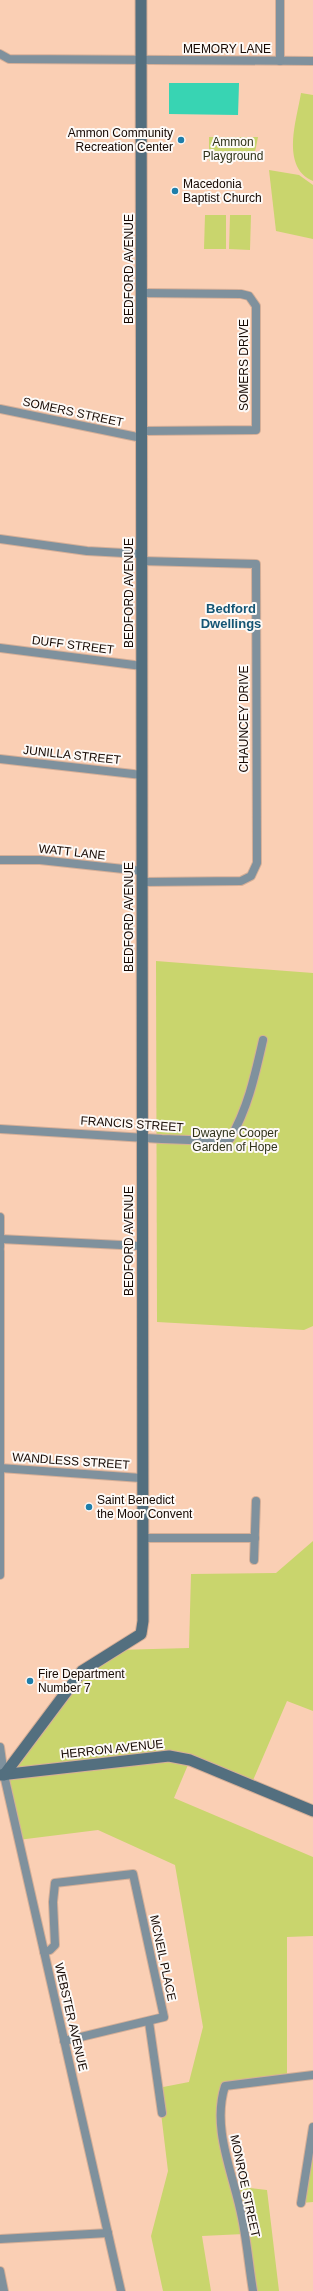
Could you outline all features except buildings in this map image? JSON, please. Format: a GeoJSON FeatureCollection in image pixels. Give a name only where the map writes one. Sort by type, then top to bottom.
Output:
{"type":"FeatureCollection","features":[{"type":"Feature","properties":{"kind":"street","name":"BEDFORD AVENUE"},"geometry":{"type":"LineString","coordinates":[[2,1775],[82,1671],[132,1642],[141,1634],[141,0]]}},
{"type":"Feature","properties":{"kind":"street"},"geometry":{"type":"LineString","coordinates":[[280,0],[280,61]]}},
{"type":"Feature","properties":{"kind":"street","name":"MEMORY LANE"},"geometry":{"type":"LineString","coordinates":[[0,54],[9,59],[313,61]]}},
{"type":"Feature","properties":{"kind":"street","name":"SOMERS DRIVE"},"geometry":{"type":"LineString","coordinates":[[142,293],[241,294],[249,296],[256,306],[256,430],[142,435]]}},
{"type":"Feature","properties":{"kind":"street","name":"SOMERS STREET"},"geometry":{"type":"LineString","coordinates":[[0,408],[142,435]]}},
{"type":"Feature","properties":{"kind":"street"},"geometry":{"type":"LineString","coordinates":[[0,539],[142,558]]}},
{"type":"Feature","properties":{"kind":"street","name":"CHAUNCEY DRIVE"},"geometry":{"type":"LineString","coordinates":[[142,558],[256,564],[256,863],[251,876],[241,881],[142,876]]}},
{"type":"Feature","properties":{"kind":"street","name":"DUFF STREET"},"geometry":{"type":"LineString","coordinates":[[0,648],[142,666]]}},
{"type":"Feature","properties":{"kind":"street","name":"JUNILLA STREET"},"geometry":{"type":"LineString","coordinates":[[0,759],[142,775]]}},
{"type":"Feature","properties":{"kind":"street","name":"WATT LANE"},"geometry":{"type":"LineString","coordinates":[[0,860],[40,860],[142,876]]}},
{"type":"Feature","properties":{"kind":"street","name":"FRANCIS STREET"},"geometry":{"type":"LineString","coordinates":[[0,1129],[215,1141],[230,1139],[242,1118],[250,1095],[263,1040]]}},
{"type":"Feature","properties":{"kind":"street"},"geometry":{"type":"LineString","coordinates":[[0,1217],[0,1247]]}},
{"type":"Feature","properties":{"kind":"street"},"geometry":{"type":"LineString","coordinates":[[0,1239],[141,1246]]}},
{"type":"Feature","properties":{"kind":"street"},"geometry":{"type":"LineString","coordinates":[[0,1251],[0,1575]]}},
{"type":"Feature","properties":{"kind":"street","name":"WANDLESS STREET"},"geometry":{"type":"LineString","coordinates":[[0,1468],[141,1478]]}},
{"type":"Feature","properties":{"kind":"street"},"geometry":{"type":"LineString","coordinates":[[254,1560],[256,1501]]}},
{"type":"Feature","properties":{"kind":"street"},"geometry":{"type":"LineString","coordinates":[[142,1538],[255,1538]]}},
{"type":"Feature","properties":{"kind":"street","name":"WEBSTER AVENUE"},"geometry":{"type":"LineString","coordinates":[[0,1747],[2,1775],[121,2291]]}},
{"type":"Feature","properties":{"kind":"street","name":"HERRON AVENUE"},"geometry":{"type":"LineString","coordinates":[[2,1775],[169,1756],[190,1760],[313,1811]]}},
{"type":"Feature","properties":{"kind":"street","name":"MCNEIL PLACE"},"geometry":{"type":"LineString","coordinates":[[44,1952],[55,1946],[53,1902],[55,1883],[133,1874],[164,2017],[149,2022],[64,2041]]}},
{"type":"Feature","properties":{"kind":"street"},"geometry":{"type":"LineString","coordinates":[[149,2022],[162,2113]]}},
{"type":"Feature","properties":{"kind":"street","name":"MONROE STREET"},"geometry":{"type":"LineString","coordinates":[[253,2291],[242,2219],[220,2122],[220,2102],[225,2086],[313,2076]]}},
{"type":"Feature","properties":{"kind":"street"},"geometry":{"type":"LineString","coordinates":[[301,2203],[313,2127]]}},
{"type":"Feature","properties":{"kind":"street"},"geometry":{"type":"LineString","coordinates":[[0,2239],[108,2233]]}},
{"type":"Feature","properties":{"kind":"street"},"geometry":{"type":"LineString","coordinates":[[0,2270],[4,2291]]}},
{"type":"Feature","properties":{"kind":"green space"},"geometry":{"type":"Polygon","coordinates":[[[301,93],[313,95],[313,181],[303,174],[297,165],[294,154],[294,129],[301,93]]]}},
{"type":"Feature","properties":{"kind":"green space","name":"Ammon Playground"},"geometry":{"type":"Polygon","coordinates":[[[209,137],[258,137],[254,157],[249,161],[209,161],[209,137]]]}},
{"type":"Feature","properties":{"kind":"green space"},"geometry":{"type":"Polygon","coordinates":[[[269,170],[299,175],[313,185],[313,239],[276,231],[269,170]]]}},
{"type":"Feature","properties":{"kind":"green space"},"geometry":{"type":"Polygon","coordinates":[[[205,215],[226,215],[226,249],[204,249],[205,215]]]}},
{"type":"Feature","properties":{"kind":"green space"},"geometry":{"type":"Polygon","coordinates":[[[230,215],[251,215],[250,250],[229,249],[230,215]]]}},
{"type":"Feature","properties":{"kind":"green space","name":"Dwayne Cooper Garden of Hope"},"geometry":{"type":"Polygon","coordinates":[[[156,961],[313,973],[313,1326],[304,1330],[157,1322],[156,961]]]}},
{"type":"Feature","properties":{"kind":"green space"},"geometry":{"type":"Polygon","coordinates":[[[313,1541],[313,1711],[287,1701],[251,1785],[190,1760],[174,1798],[313,1857],[313,1936],[287,1937],[287,2079],[225,2086],[220,2102],[235,2186],[267,2190],[279,2291],[252,2291],[244,2234],[202,2236],[211,2291],[163,2291],[151,2236],[168,2171],[158,2088],[189,2082],[203,2027],[175,1865],[98,1830],[18,1840],[4,1775],[71,1683],[117,1650],[189,1648],[191,1574],[276,1573],[313,1541]]]}},
{"type":"Feature","properties":{"kind":"green space"},"geometry":{"type":"Polygon","coordinates":[[[313,2140],[313,2202],[301,2203],[313,2140]]]}},
{"type":"Feature","properties":{"kind":"water"},"geometry":{"type":"Polygon","coordinates":[[[169,83],[239,83],[238,115],[169,114],[169,83]]]}},
{"type":"Feature","properties":{"kind":"place","name":"Ammon Community Recreation Center"},"geometry":{"type":"Point","coordinates":[181,140]}},
{"type":"Feature","properties":{"kind":"place","name":"Macedonia Baptist Church"},"geometry":{"type":"Point","coordinates":[175,191]}},
{"type":"Feature","properties":{"kind":"place","name":"Saint Benedict the Moor Convent"},"geometry":{"type":"Point","coordinates":[89,1507]}},
{"type":"Feature","properties":{"kind":"place","name":"Fire Department Number 7"},"geometry":{"type":"Point","coordinates":[30,1681]}},
{"type":"Feature","properties":{"kind":"district","name":"Bedford Dwellings"},"geometry":{"type":"Point","coordinates":[231,616]}}]}
